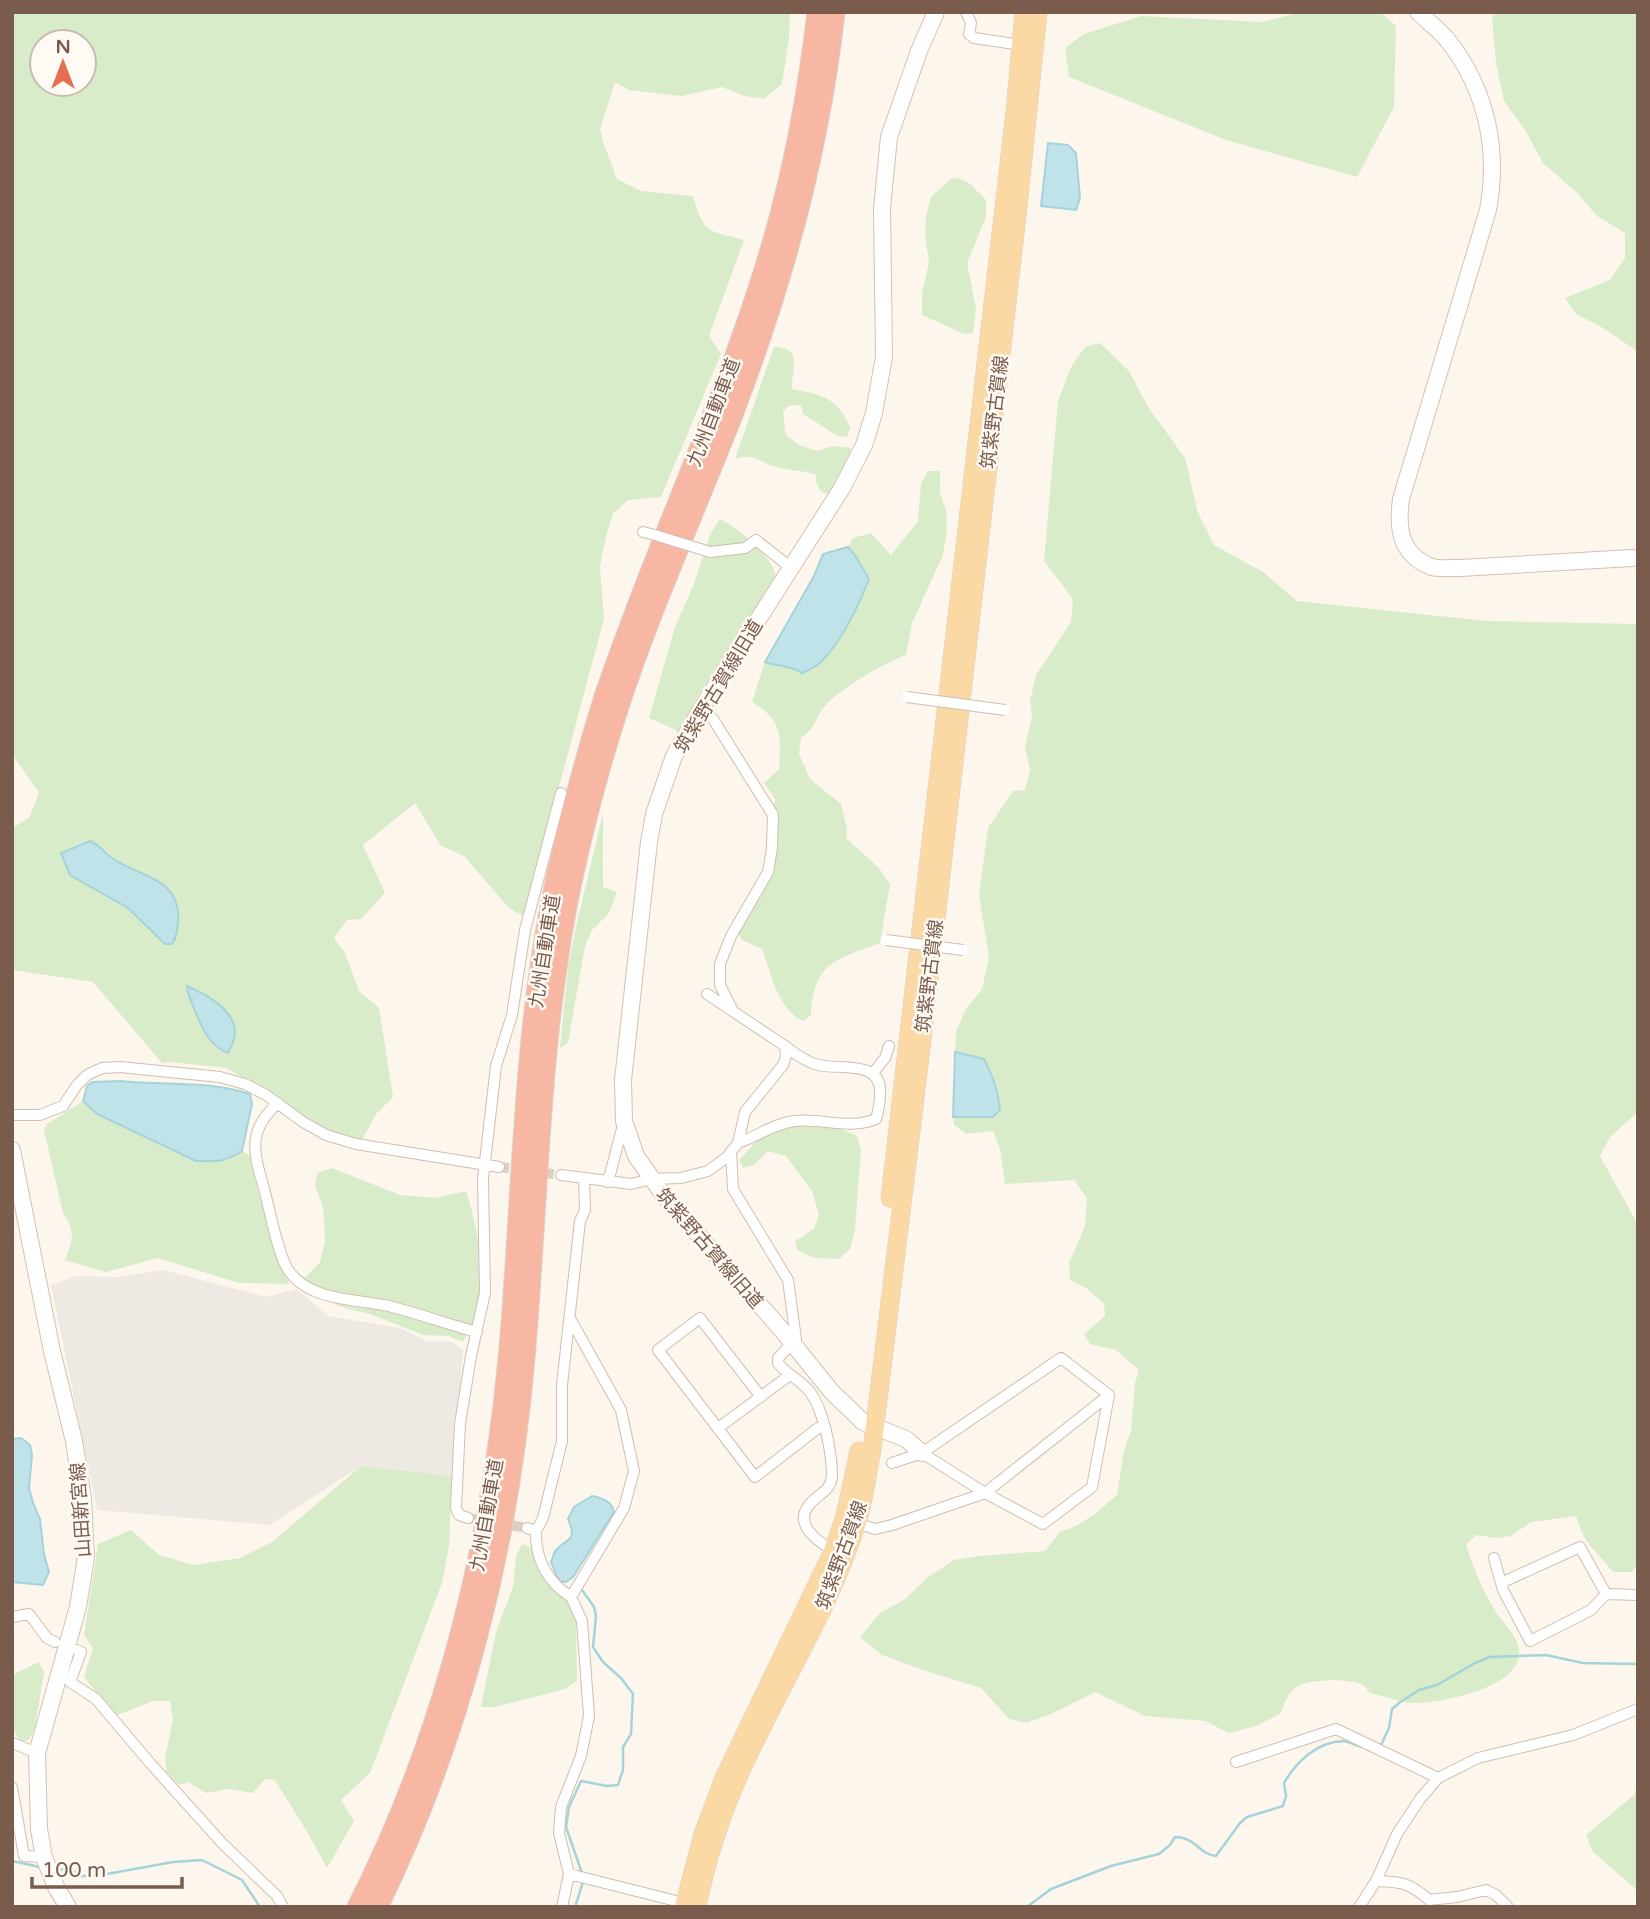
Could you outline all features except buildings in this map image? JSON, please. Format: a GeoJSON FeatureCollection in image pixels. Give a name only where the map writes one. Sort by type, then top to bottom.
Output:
{"type":"FeatureCollection","features":[{"type":"Feature","properties":{"kind":"highway","name":"九州自動車道"},"geometry":{"type":"LineString","coordinates":[[357,1907],[402,1808],[433,1726],[474,1582],[489,1510],[508,1355],[528,1067],[537,992],[556,875],[576,789],[622,649],[723,390],[762,278],[799,132],[817,12]]}},
{"type":"Feature","properties":{"kind":"highway","name":"九州自動車道"},"geometry":{"type":"LineString","coordinates":[[378,1907],[418,1814],[447,1735],[472,1657],[506,1510],[525,1360],[548,1044],[557,968],[573,879],[617,713],[735,408],[779,280],[811,159],[835,12]]}},
{"type":"Feature","properties":{"kind":"main road","name":"筑紫野古賀線"},"geometry":{"type":"LineString","coordinates":[[691,1905],[745,1761],[818,1618],[839,1569],[856,1523],[866,1480],[869,1424],[910,1034],[1024,12]]}},
{"type":"Feature","properties":{"kind":"main road","name":"筑紫野古賀線"},"geometry":{"type":"LineString","coordinates":[[691,1905],[703,1833],[723,1778],[833,1551],[869,1424],[934,934],[1038,12]]}},
{"type":"Feature","properties":{"kind":"street","name":"筑紫野古賀線旧道"},"geometry":{"type":"LineString","coordinates":[[869,1424],[831,1391],[651,1179],[636,1156],[624,1121],[623,1080],[654,814],[674,756],[842,488],[864,445],[874,413],[884,357],[884,170],[897,109],[936,12]]}},
{"type":"Feature","properties":{"kind":"street"},"geometry":{"type":"LineString","coordinates":[[966,12],[971,23],[969,34],[974,38],[1021,45]]}},
{"type":"Feature","properties":{"kind":"street"},"geometry":{"type":"LineString","coordinates":[[1418,12],[1448,40],[1466,66],[1477,89],[1488,120],[1494,180],[1488,210],[1401,499],[1398,522],[1404,542],[1413,556],[1434,567],[1460,568],[1632,558]]}},
{"type":"Feature","properties":{"kind":"street"},"geometry":{"type":"LineString","coordinates":[[643,531],[710,552],[745,548],[756,540],[790,568]]}},
{"type":"Feature","properties":{"kind":"street"},"geometry":{"type":"LineString","coordinates":[[907,697],[1004,710]]}},
{"type":"Feature","properties":{"kind":"street"},"geometry":{"type":"LineString","coordinates":[[701,709],[713,719],[773,815],[768,873],[730,936],[720,964],[720,985],[733,1012]]}},
{"type":"Feature","properties":{"kind":"street"},"geometry":{"type":"LineString","coordinates":[[468,1518],[459,1515],[456,1508],[460,1424],[485,1293],[483,1179],[496,1066],[512,1015],[525,930],[561,793]]}},
{"type":"Feature","properties":{"kind":"street"},"geometry":{"type":"LineString","coordinates":[[886,940],[963,950]]}},
{"type":"Feature","properties":{"kind":"street"},"geometry":{"type":"LineString","coordinates":[[562,1175],[631,1184],[651,1179],[681,1178],[708,1171],[735,1147],[772,1125],[817,1120],[856,1124],[876,1119],[880,1109],[881,1086],[869,1070],[818,1065],[797,1056],[707,994]]}},
{"type":"Feature","properties":{"kind":"street"},"geometry":{"type":"LineString","coordinates":[[785,1046],[783,1065],[745,1112],[735,1147],[733,1189],[788,1280],[796,1339],[778,1358],[778,1363],[810,1392],[825,1426],[832,1479],[828,1489],[809,1505],[804,1515],[805,1525],[810,1533],[833,1551]]}},
{"type":"Feature","properties":{"kind":"street"},"geometry":{"type":"LineString","coordinates":[[873,1073],[885,1058],[889,1046]]}},
{"type":"Feature","properties":{"kind":"street"},"geometry":{"type":"LineString","coordinates":[[12,1115],[40,1115],[63,1106],[87,1075],[102,1068],[120,1067],[220,1077],[245,1084],[326,1135],[356,1144],[499,1167]]}},
{"type":"Feature","properties":{"kind":"street"},"geometry":{"type":"LineString","coordinates":[[278,1103],[267,1113],[260,1125],[254,1154],[288,1268],[305,1286],[333,1297],[385,1306],[477,1332]]}},
{"type":"Feature","properties":{"kind":"street"},"geometry":{"type":"LineString","coordinates":[[608,1182],[624,1121]]}},
{"type":"Feature","properties":{"kind":"street","name":"山田新宮線"},"geometry":{"type":"LineString","coordinates":[[12,1150],[52,1351],[74,1441],[83,1499],[86,1558],[78,1606],[37,1753],[39,1829],[44,1857],[56,1887],[68,1907]]}},
{"type":"Feature","properties":{"kind":"street"},"geometry":{"type":"LineString","coordinates":[[562,1907],[569,1874],[559,1833],[559,1816],[582,1756],[589,1716],[582,1621],[571,1597],[559,1589],[544,1570],[532,1529],[543,1518],[561,1449],[562,1385],[580,1221],[585,1210],[584,1179]]}},
{"type":"Feature","properties":{"kind":"street"},"geometry":{"type":"LineString","coordinates":[[761,1397],[700,1318],[658,1350],[755,1477],[825,1426]]}},
{"type":"Feature","properties":{"kind":"street"},"geometry":{"type":"LineString","coordinates":[[571,1320],[621,1410],[634,1471],[624,1508],[571,1597]]}},
{"type":"Feature","properties":{"kind":"street"},"geometry":{"type":"LineString","coordinates":[[892,1463],[922,1453],[1061,1358],[1109,1395]]}},
{"type":"Feature","properties":{"kind":"street"},"geometry":{"type":"LineString","coordinates":[[718,1428],[790,1376]]}},
{"type":"Feature","properties":{"kind":"street"},"geometry":{"type":"LineString","coordinates":[[869,1424],[906,1438],[922,1453],[985,1493],[1043,1524],[1092,1487],[1109,1395]]}},
{"type":"Feature","properties":{"kind":"street"},"geometry":{"type":"LineString","coordinates":[[856,1523],[875,1529],[985,1493],[1109,1395]]}},
{"type":"Feature","properties":{"kind":"street"},"geometry":{"type":"LineString","coordinates":[[1501,1583],[1580,1547],[1606,1594]]}},
{"type":"Feature","properties":{"kind":"street"},"geometry":{"type":"LineString","coordinates":[[1494,1558],[1501,1583],[1530,1641],[1591,1610],[1606,1594],[1638,1595]]}},
{"type":"Feature","properties":{"kind":"street"},"geometry":{"type":"LineString","coordinates":[[12,1617],[29,1614],[47,1638],[55,1642]]}},
{"type":"Feature","properties":{"kind":"street"},"geometry":{"type":"LineString","coordinates":[[78,1650],[81,1652],[70,1682],[96,1699],[222,1843],[277,1896],[282,1907]]}},
{"type":"Feature","properties":{"kind":"street"},"geometry":{"type":"LineString","coordinates":[[1359,1907],[1376,1881],[1397,1834],[1420,1798],[1438,1778],[1478,1758],[1573,1735],[1638,1709]]}},
{"type":"Feature","properties":{"kind":"street"},"geometry":{"type":"LineString","coordinates":[[1236,1762],[1336,1730],[1438,1778]]}},
{"type":"Feature","properties":{"kind":"street"},"geometry":{"type":"LineString","coordinates":[[12,1743],[37,1753]]}},
{"type":"Feature","properties":{"kind":"street"},"geometry":{"type":"LineString","coordinates":[[12,1787],[24,1856],[44,1857]]}},
{"type":"Feature","properties":{"kind":"street"},"geometry":{"type":"LineString","coordinates":[[569,1874],[691,1905]]}},
{"type":"Feature","properties":{"kind":"street"},"geometry":{"type":"LineString","coordinates":[[1376,1881],[1403,1882],[1416,1888],[1429,1900],[1486,1890],[1496,1895],[1508,1907]]}},
{"type":"Feature","properties":{"kind":"shaded area"},"geometry":{"type":"Polygon","coordinates":[[[163,1270],[267,1297],[297,1289],[328,1316],[400,1328],[427,1341],[452,1342],[463,1350],[452,1476],[361,1466],[270,1525],[97,1510],[51,1285],[77,1276],[119,1277],[163,1270]]]}},
{"type":"Feature","properties":{"kind":"green space"},"geometry":{"type":"Polygon","coordinates":[[[12,12],[790,12],[782,84],[764,99],[744,96],[722,87],[681,96],[629,90],[615,82],[600,129],[617,179],[641,191],[693,196],[704,224],[715,232],[744,240],[709,336],[721,354],[661,497],[628,500],[613,514],[600,567],[604,619],[524,917],[508,907],[464,856],[441,846],[415,803],[363,845],[385,893],[361,919],[347,920],[334,938],[345,953],[359,991],[379,1008],[393,1097],[376,1114],[361,1142],[311,1124],[280,1098],[226,1068],[162,1063],[93,982],[12,970],[12,828],[29,818],[39,793],[12,754],[12,12]]]}},
{"type":"Feature","properties":{"kind":"green space"},"geometry":{"type":"Polygon","coordinates":[[[1303,12],[1380,12],[1396,26],[1394,107],[1357,177],[1226,140],[1069,77],[1065,48],[1084,34],[1141,16],[1262,22],[1303,12]]]}},
{"type":"Feature","properties":{"kind":"green space"},"geometry":{"type":"Polygon","coordinates":[[[1499,12],[1638,12],[1638,352],[1605,329],[1576,314],[1565,298],[1610,280],[1625,258],[1625,233],[1597,216],[1577,193],[1543,163],[1525,130],[1504,101],[1496,63],[1492,16],[1499,12]]]}},
{"type":"Feature","properties":{"kind":"green space"},"geometry":{"type":"Polygon","coordinates":[[[958,178],[969,183],[986,200],[986,217],[967,263],[976,308],[973,333],[964,334],[922,315],[922,294],[929,262],[925,235],[926,216],[931,197],[951,179],[958,178]]]}},
{"type":"Feature","properties":{"kind":"green space"},"geometry":{"type":"Polygon","coordinates":[[[1100,343],[1129,371],[1148,407],[1185,458],[1198,513],[1214,545],[1263,572],[1297,601],[1486,621],[1638,624],[1638,1112],[1610,1137],[1600,1156],[1638,1225],[1638,1563],[1632,1572],[1613,1572],[1587,1541],[1576,1516],[1531,1522],[1511,1536],[1496,1538],[1476,1535],[1466,1545],[1490,1601],[1516,1640],[1518,1659],[1511,1671],[1499,1681],[1465,1695],[1412,1703],[1370,1693],[1357,1683],[1341,1680],[1312,1682],[1292,1691],[1281,1713],[1256,1726],[1229,1733],[1205,1721],[1145,1716],[1095,1692],[1026,1723],[1009,1719],[981,1688],[882,1655],[860,1637],[880,1613],[904,1600],[927,1578],[954,1560],[1045,1551],[1060,1532],[1095,1514],[1117,1495],[1124,1450],[1131,1432],[1135,1383],[1139,1370],[1116,1350],[1090,1344],[1084,1334],[1105,1316],[1104,1304],[1086,1288],[1070,1280],[1069,1263],[1085,1226],[1087,1198],[1074,1180],[1005,1184],[1000,1149],[993,1131],[966,1134],[954,1125],[953,1117],[970,1118],[999,1096],[992,1073],[984,1059],[955,1052],[956,1032],[966,1009],[982,989],[989,957],[979,895],[988,828],[1013,791],[1025,790],[1030,769],[1025,747],[1032,717],[1030,701],[1036,675],[1071,622],[1073,599],[1044,561],[1058,401],[1071,367],[1085,347],[1100,343]]]}},
{"type":"Feature","properties":{"kind":"green space"},"geometry":{"type":"Polygon","coordinates":[[[774,347],[783,348],[793,355],[792,389],[828,399],[840,410],[850,428],[847,437],[838,436],[803,414],[801,405],[788,406],[783,412],[786,435],[799,445],[817,451],[833,446],[851,448],[849,459],[830,494],[821,492],[816,475],[777,467],[753,458],[735,459],[774,347]]]}},
{"type":"Feature","properties":{"kind":"green space"},"geometry":{"type":"Polygon","coordinates":[[[928,471],[940,471],[940,493],[946,510],[947,530],[943,555],[912,623],[906,655],[843,690],[827,704],[809,731],[801,738],[799,754],[810,779],[841,804],[847,829],[846,838],[879,868],[890,884],[880,943],[830,965],[817,983],[811,1015],[803,1021],[794,1016],[781,1000],[762,949],[742,940],[735,928],[761,874],[778,850],[775,831],[767,813],[776,800],[764,783],[779,769],[780,738],[770,716],[752,702],[765,662],[779,667],[820,663],[847,623],[869,579],[848,547],[853,538],[871,533],[891,555],[918,521],[921,484],[928,471]]]}},
{"type":"Feature","properties":{"kind":"green space"},"geometry":{"type":"Polygon","coordinates":[[[720,519],[746,536],[762,553],[774,570],[776,579],[699,694],[678,731],[649,718],[675,627],[694,584],[710,535],[720,519]]]}},
{"type":"Feature","properties":{"kind":"green space"},"geometry":{"type":"Polygon","coordinates":[[[603,813],[603,887],[617,892],[609,913],[592,930],[585,946],[568,1043],[560,1048],[568,967],[603,813]]]}},
{"type":"Feature","properties":{"kind":"green space"},"geometry":{"type":"Polygon","coordinates":[[[83,1101],[97,1114],[196,1161],[228,1160],[242,1151],[250,1156],[258,1193],[289,1284],[239,1283],[158,1258],[106,1272],[65,1260],[71,1242],[71,1231],[63,1213],[44,1130],[47,1124],[83,1101]]]}},
{"type":"Feature","properties":{"kind":"green space"},"geometry":{"type":"Polygon","coordinates":[[[812,1122],[837,1127],[857,1136],[861,1150],[855,1229],[850,1249],[839,1259],[815,1258],[797,1250],[795,1241],[814,1229],[819,1215],[812,1191],[786,1156],[768,1151],[754,1165],[743,1168],[739,1160],[759,1138],[778,1130],[812,1122]]]}},
{"type":"Feature","properties":{"kind":"green space"},"geometry":{"type":"Polygon","coordinates":[[[332,1168],[400,1195],[435,1198],[466,1191],[476,1232],[482,1295],[480,1306],[463,1342],[449,1336],[423,1335],[370,1314],[348,1309],[314,1296],[301,1282],[320,1262],[325,1242],[323,1207],[315,1185],[317,1173],[332,1168]]]}},
{"type":"Feature","properties":{"kind":"green space"},"geometry":{"type":"Polygon","coordinates":[[[361,1466],[452,1476],[449,1546],[442,1583],[370,1773],[341,1800],[354,1821],[327,1868],[275,1780],[265,1779],[253,1793],[229,1789],[206,1793],[188,1782],[179,1785],[166,1772],[165,1758],[173,1719],[170,1701],[153,1701],[115,1716],[84,1677],[93,1648],[84,1635],[98,1544],[131,1530],[159,1555],[194,1565],[240,1558],[272,1542],[361,1466]]]}},
{"type":"Feature","properties":{"kind":"green space"},"geometry":{"type":"Polygon","coordinates":[[[522,1544],[534,1549],[571,1602],[576,1621],[577,1681],[565,1689],[495,1707],[481,1707],[496,1632],[513,1587],[516,1556],[522,1544]]]}},
{"type":"Feature","properties":{"kind":"green space"},"geometry":{"type":"Polygon","coordinates":[[[39,1662],[44,1672],[35,1727],[29,1740],[21,1742],[13,1728],[12,1675],[39,1662]]]}},
{"type":"Feature","properties":{"kind":"green space"},"geometry":{"type":"Polygon","coordinates":[[[1638,1785],[1638,1891],[1593,1852],[1586,1835],[1634,1795],[1638,1785]]]}},
{"type":"Feature","properties":{"kind":"water"},"geometry":{"type":"Polygon","coordinates":[[[1048,143],[1068,145],[1076,153],[1080,198],[1076,210],[1041,206],[1048,143]]]}},
{"type":"Feature","properties":{"kind":"water"},"geometry":{"type":"Polygon","coordinates":[[[848,547],[869,579],[855,612],[836,644],[819,664],[802,673],[765,662],[814,576],[823,554],[848,547]]]}},
{"type":"Feature","properties":{"kind":"water"},"geometry":{"type":"Polygon","coordinates":[[[90,841],[123,865],[166,887],[177,908],[178,923],[172,944],[165,944],[128,908],[70,875],[61,853],[90,841]]]}},
{"type":"Feature","properties":{"kind":"water"},"geometry":{"type":"Polygon","coordinates":[[[187,986],[210,998],[229,1015],[235,1034],[228,1053],[213,1043],[202,1028],[187,986]]]}},
{"type":"Feature","properties":{"kind":"water"},"geometry":{"type":"Polygon","coordinates":[[[955,1052],[984,1059],[995,1083],[999,1103],[1000,1110],[993,1117],[953,1117],[955,1052]]]}},
{"type":"Feature","properties":{"kind":"water"},"geometry":{"type":"Polygon","coordinates":[[[92,1082],[202,1085],[250,1094],[252,1104],[242,1151],[220,1161],[196,1161],[97,1114],[83,1101],[87,1086],[92,1082]]]}},
{"type":"Feature","properties":{"kind":"water"},"geometry":{"type":"Polygon","coordinates":[[[21,1438],[30,1445],[32,1455],[29,1488],[40,1519],[49,1572],[43,1585],[12,1582],[12,1439],[21,1438]]]}},
{"type":"Feature","properties":{"kind":"water"},"geometry":{"type":"Polygon","coordinates":[[[592,1496],[609,1503],[614,1512],[573,1577],[566,1582],[559,1581],[551,1562],[554,1554],[570,1539],[572,1532],[568,1519],[574,1507],[592,1496]]]}},
{"type":"Feature","properties":{"kind":"waterway"},"geometry":{"type":"LineString","coordinates":[[580,1587],[594,1607],[596,1616],[593,1647],[603,1662],[621,1678],[633,1694],[631,1734],[623,1747],[623,1770],[618,1785],[607,1786],[581,1781],[569,1807],[566,1827],[583,1876]]}},
{"type":"Feature","properties":{"kind":"waterway"},"geometry":{"type":"LineString","coordinates":[[1378,1745],[1381,1745],[1389,1728],[1392,1709],[1399,1703],[1419,1690],[1437,1685],[1490,1657],[1546,1655],[1583,1663],[1638,1664]]}},
{"type":"Feature","properties":{"kind":"waterway"},"geometry":{"type":"LineString","coordinates":[[1027,1907],[1051,1889],[1111,1866],[1159,1854],[1175,1837],[1189,1840],[1210,1855],[1216,1856],[1247,1817],[1283,1806],[1286,1796],[1284,1783],[1295,1768],[1316,1749],[1333,1742],[1346,1741],[1364,1747]]}},
{"type":"Feature","properties":{"kind":"waterway"},"geometry":{"type":"LineString","coordinates":[[57,1869],[71,1870],[81,1876],[96,1876],[173,1862],[202,1860],[242,1880],[260,1907]]}},
{"type":"Feature","properties":{"kind":"waterway"},"geometry":{"type":"LineString","coordinates":[[12,1861],[40,1867]]}},
{"type":"Feature","properties":{"kind":"waterway"},"geometry":{"type":"LineString","coordinates":[[575,1907],[583,1882]]}},
{"type":"Feature","properties":{"kind":"tunnel"},"geometry":{"type":"LineString","coordinates":[[499,1167],[561,1175]]}},
{"type":"Feature","properties":{"kind":"tunnel"},"geometry":{"type":"LineString","coordinates":[[468,1518],[527,1528]]}}]}
